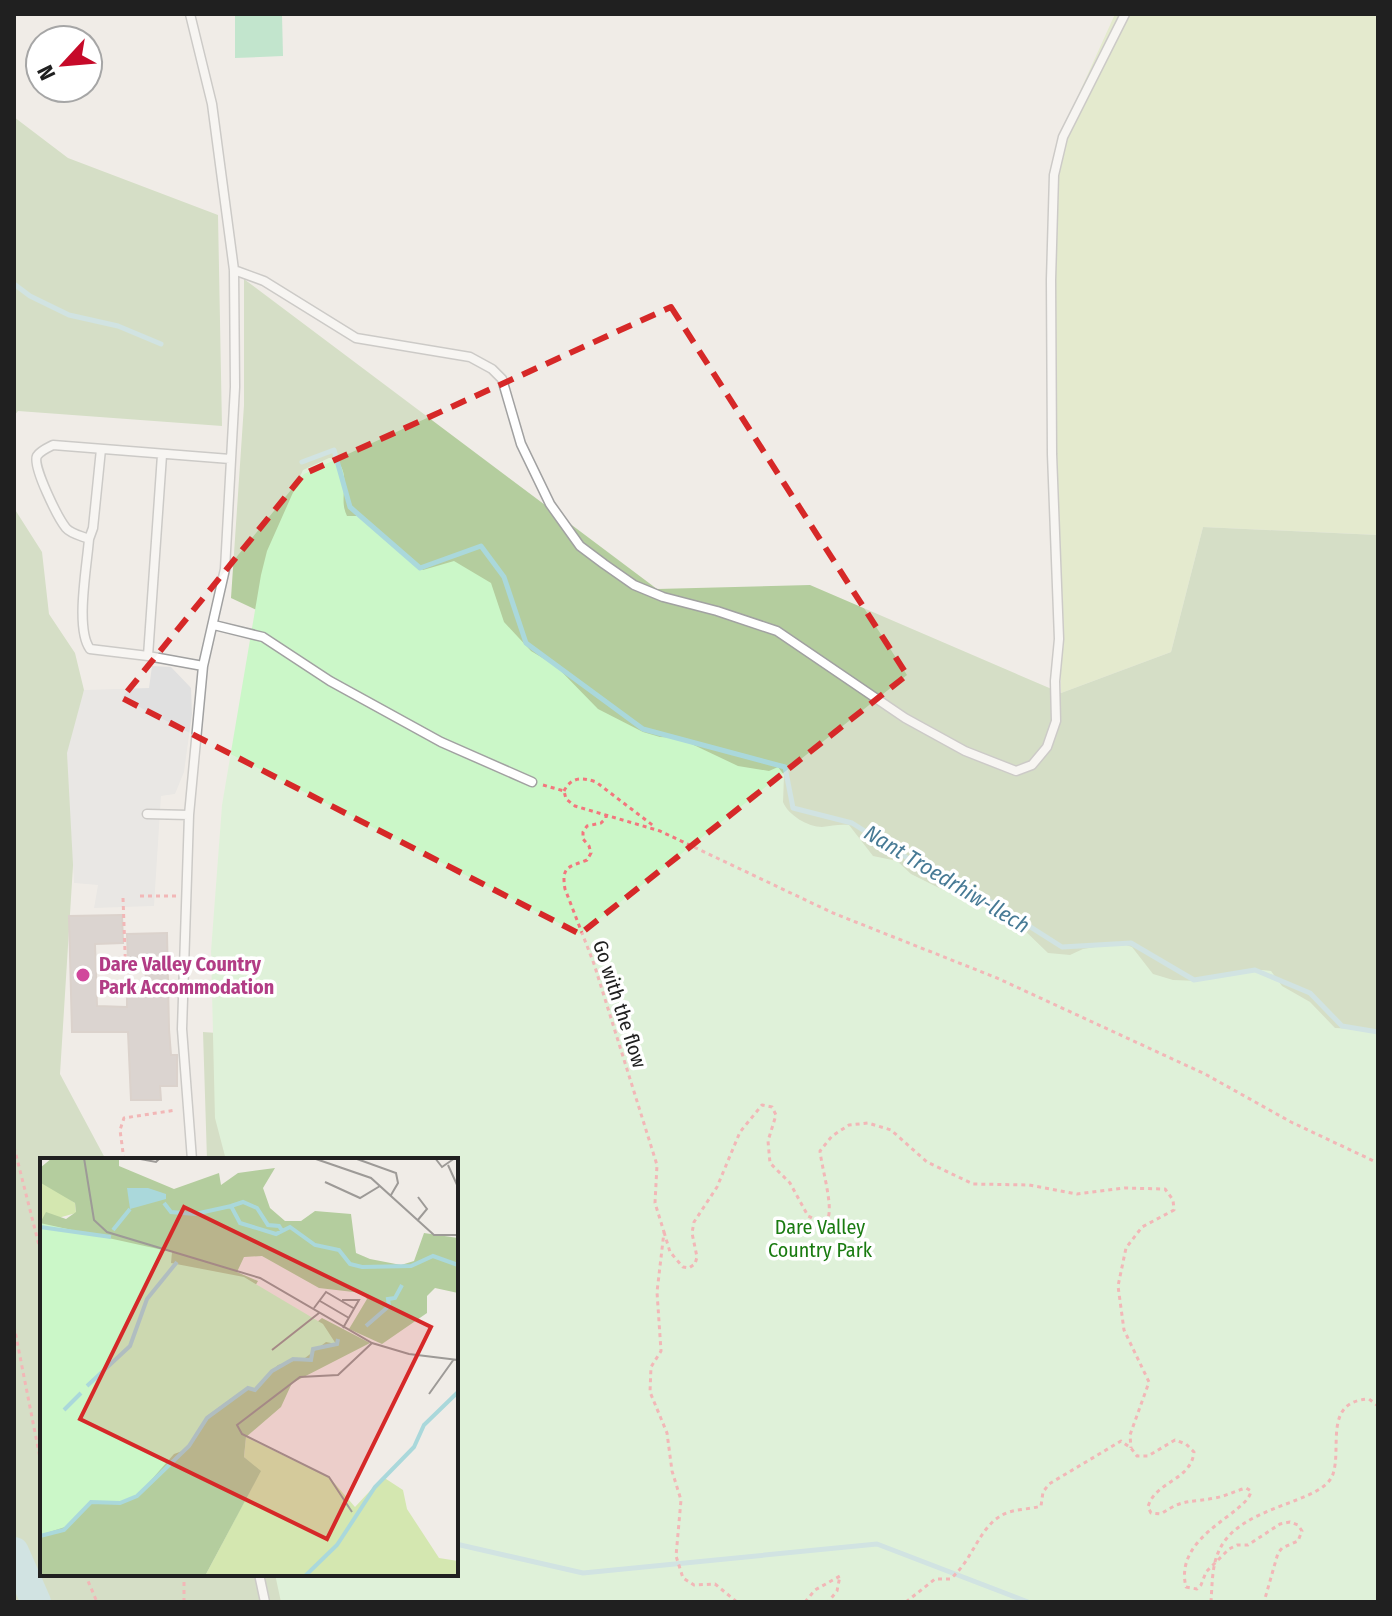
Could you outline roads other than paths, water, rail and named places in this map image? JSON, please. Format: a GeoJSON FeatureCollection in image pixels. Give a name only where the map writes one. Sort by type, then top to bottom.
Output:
{"type":"FeatureCollection","features":[{"type":"Feature","properties":{"kind":"lane"},"geometry":{"type":"LineString","coordinates":[[190,14],[212,104],[234,270],[235,387],[225,569],[203,666],[189,815],[182,1029],[192,1158]]}},
{"type":"Feature","properties":{"kind":"lane"},"geometry":{"type":"LineString","coordinates":[[234,270],[264,281],[356,338],[470,357],[492,369],[502,379],[521,444],[550,504],[580,546],[634,585],[663,597],[777,631],[905,718],[965,751],[1016,771],[1032,765],[1047,747],[1056,721],[1055,681],[1059,639],[1052,454],[1051,252],[1054,175],[1063,137],[1125,14]]}},
{"type":"Feature","properties":{"kind":"lane"},"geometry":{"type":"LineString","coordinates":[[89,539],[67,530],[41,477],[36,459],[38,454],[53,445],[230,459]]}},
{"type":"Feature","properties":{"kind":"lane"},"geometry":{"type":"LineString","coordinates":[[101,449],[93,528],[89,539],[84,642],[90,649],[203,666]]}},
{"type":"Feature","properties":{"kind":"lane"},"geometry":{"type":"LineString","coordinates":[[148,656],[162,455]]}},
{"type":"Feature","properties":{"kind":"lane"},"geometry":{"type":"LineString","coordinates":[[214,625],[263,637],[330,681],[441,742],[532,782]]}},
{"type":"Feature","properties":{"kind":"lane"},"geometry":{"type":"LineString","coordinates":[[147,814],[189,815]]}},
{"type":"Feature","properties":{"kind":"lane"},"geometry":{"type":"LineString","coordinates":[[259,1576],[265,1602]]}},
{"type":"Feature","properties":{"kind":"waterway","name":"Nant Troedrhiw-llech"},"geometry":{"type":"LineString","coordinates":[[14,284],[30,296],[69,315],[118,326],[161,344]]}},
{"type":"Feature","properties":{"kind":"waterway","name":"Nant Troedrhiw-llech"},"geometry":{"type":"LineString","coordinates":[[302,462],[334,450],[350,507],[420,568],[481,546],[504,577],[526,643],[643,729],[785,767],[793,808],[852,823],[920,866],[988,900],[1062,947],[1131,943],[1194,980],[1255,970],[1310,993],[1342,1026],[1378,1032]]}},
{"type":"Feature","properties":{"kind":"waterway"},"geometry":{"type":"LineString","coordinates":[[458,1544],[583,1573],[877,1544],[1028,1602]]}},
{"type":"Feature","properties":{"kind":"waterway"},"geometry":{"type":"LineString","coordinates":[[14,1552],[36,1602]]}},
{"type":"Feature","properties":{"kind":"place","name":"Dare Valley Country Park Accommodation"},"geometry":{"type":"Point","coordinates":[83,975]}},
{"type":"Feature","properties":{"kind":"park label","name":"Dare Valley Country Park"},"geometry":{"type":"Point","coordinates":[820,1238]}}]}
